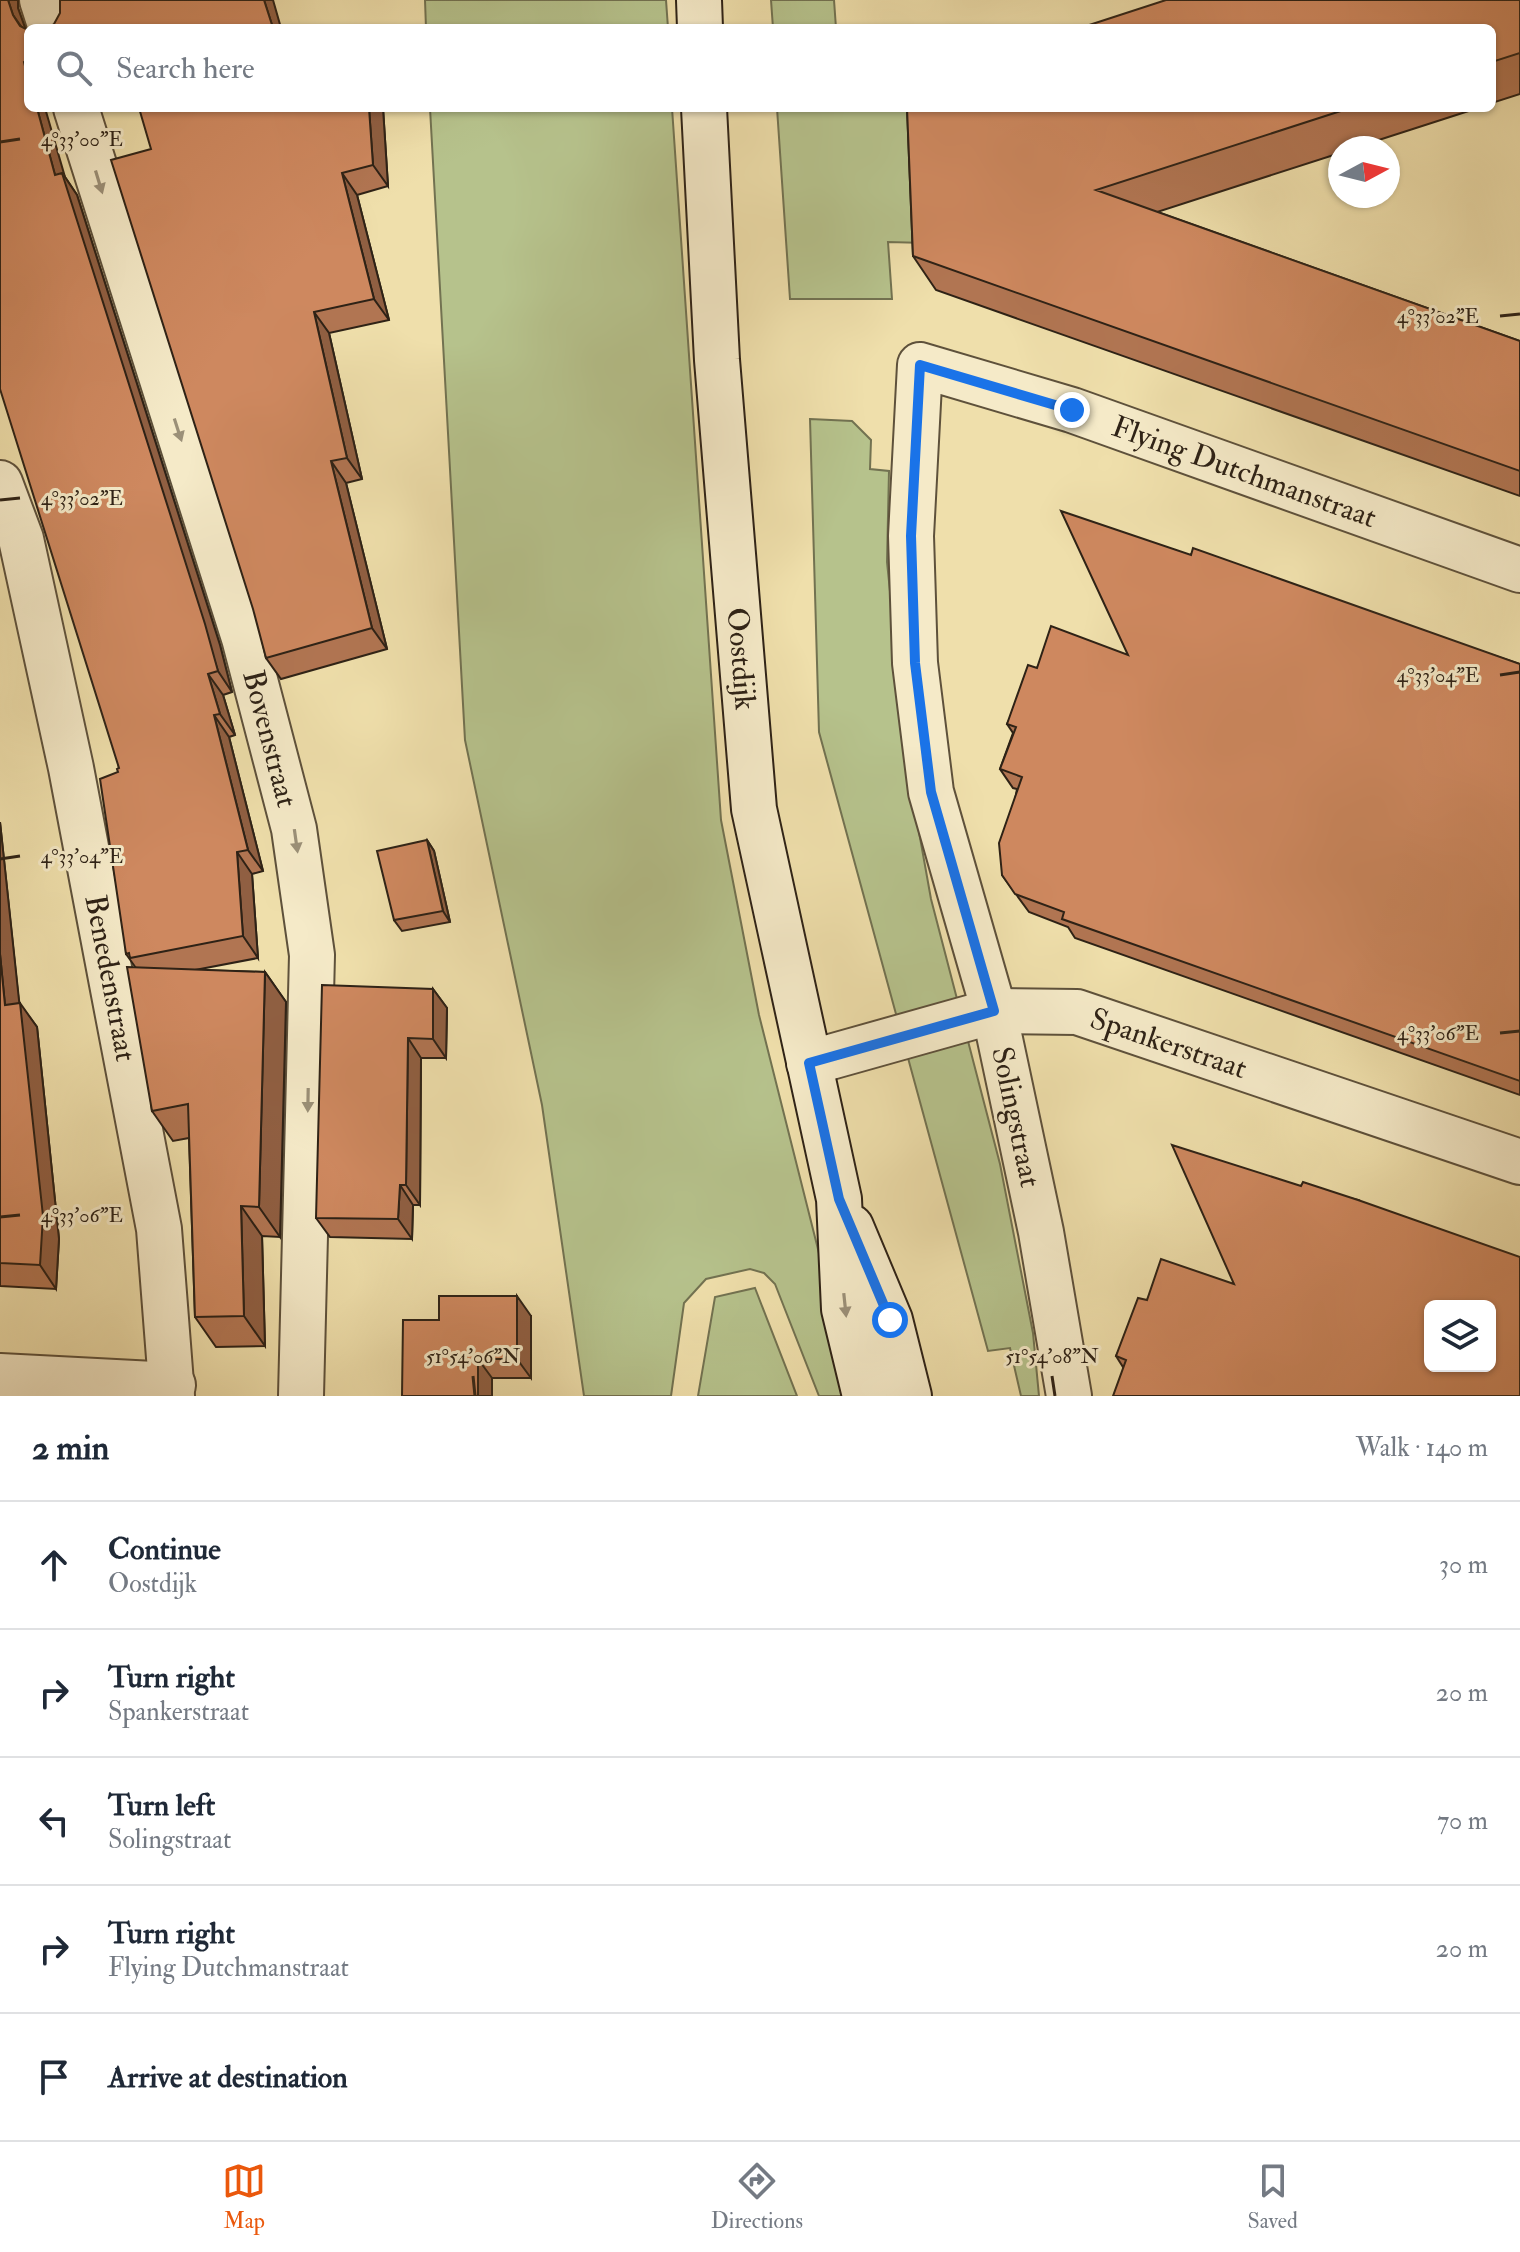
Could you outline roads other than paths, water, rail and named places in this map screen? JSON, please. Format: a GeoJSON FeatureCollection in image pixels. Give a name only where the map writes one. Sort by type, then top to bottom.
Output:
{"type":"FeatureCollection","features":[{"type":"Feature","properties":{"kind":"street"},"geometry":{"type":"LineString","coordinates":[[42,0],[50,24]]}},
{"type":"Feature","properties":{"kind":"street"},"geometry":{"type":"LineString","coordinates":[[699,0],[700,24]]}},
{"type":"Feature","properties":{"kind":"street","name":"Bovenstraat"},"geometry":{"type":"LineString","coordinates":[[77,112],[244,638],[294,829],[312,955],[301,1396]]}},
{"type":"Feature","properties":{"kind":"street","name":"Oostdijk"},"geometry":{"type":"LineString","coordinates":[[704,112],[717,360],[754,809],[839,1199],[844,1309],[865,1396]]}},
{"type":"Feature","properties":{"kind":"street","name":"Flying Dutchmanstraat"},"geometry":{"type":"LineString","coordinates":[[920,365],[1072,410],[1520,570]]}},
{"type":"Feature","properties":{"kind":"street","name":"Solingstraat"},"geometry":{"type":"LineString","coordinates":[[920,365],[911,536],[917,677],[931,792],[994,1011],[1041,1232],[1069,1396]]}},
{"type":"Feature","properties":{"kind":"street","name":"Benedenstraat"},"geometry":{"type":"LineString","coordinates":[[0,483],[21,539],[71,768],[159,1229],[172,1391]]}},
{"type":"Feature","properties":{"kind":"street","name":"Spankerstraat"},"geometry":{"type":"LineString","coordinates":[[809,1063],[994,1011],[1077,1012],[1520,1162]]}},
{"type":"Feature","properties":{"kind":"street","name":"Oostdijk"},"geometry":{"type":"LineString","coordinates":[[839,1199],[890,1320],[909,1396]]}},
{"type":"Feature","properties":{"kind":"street"},"geometry":{"type":"LineString","coordinates":[[0,1376],[172,1391]]}}]}
